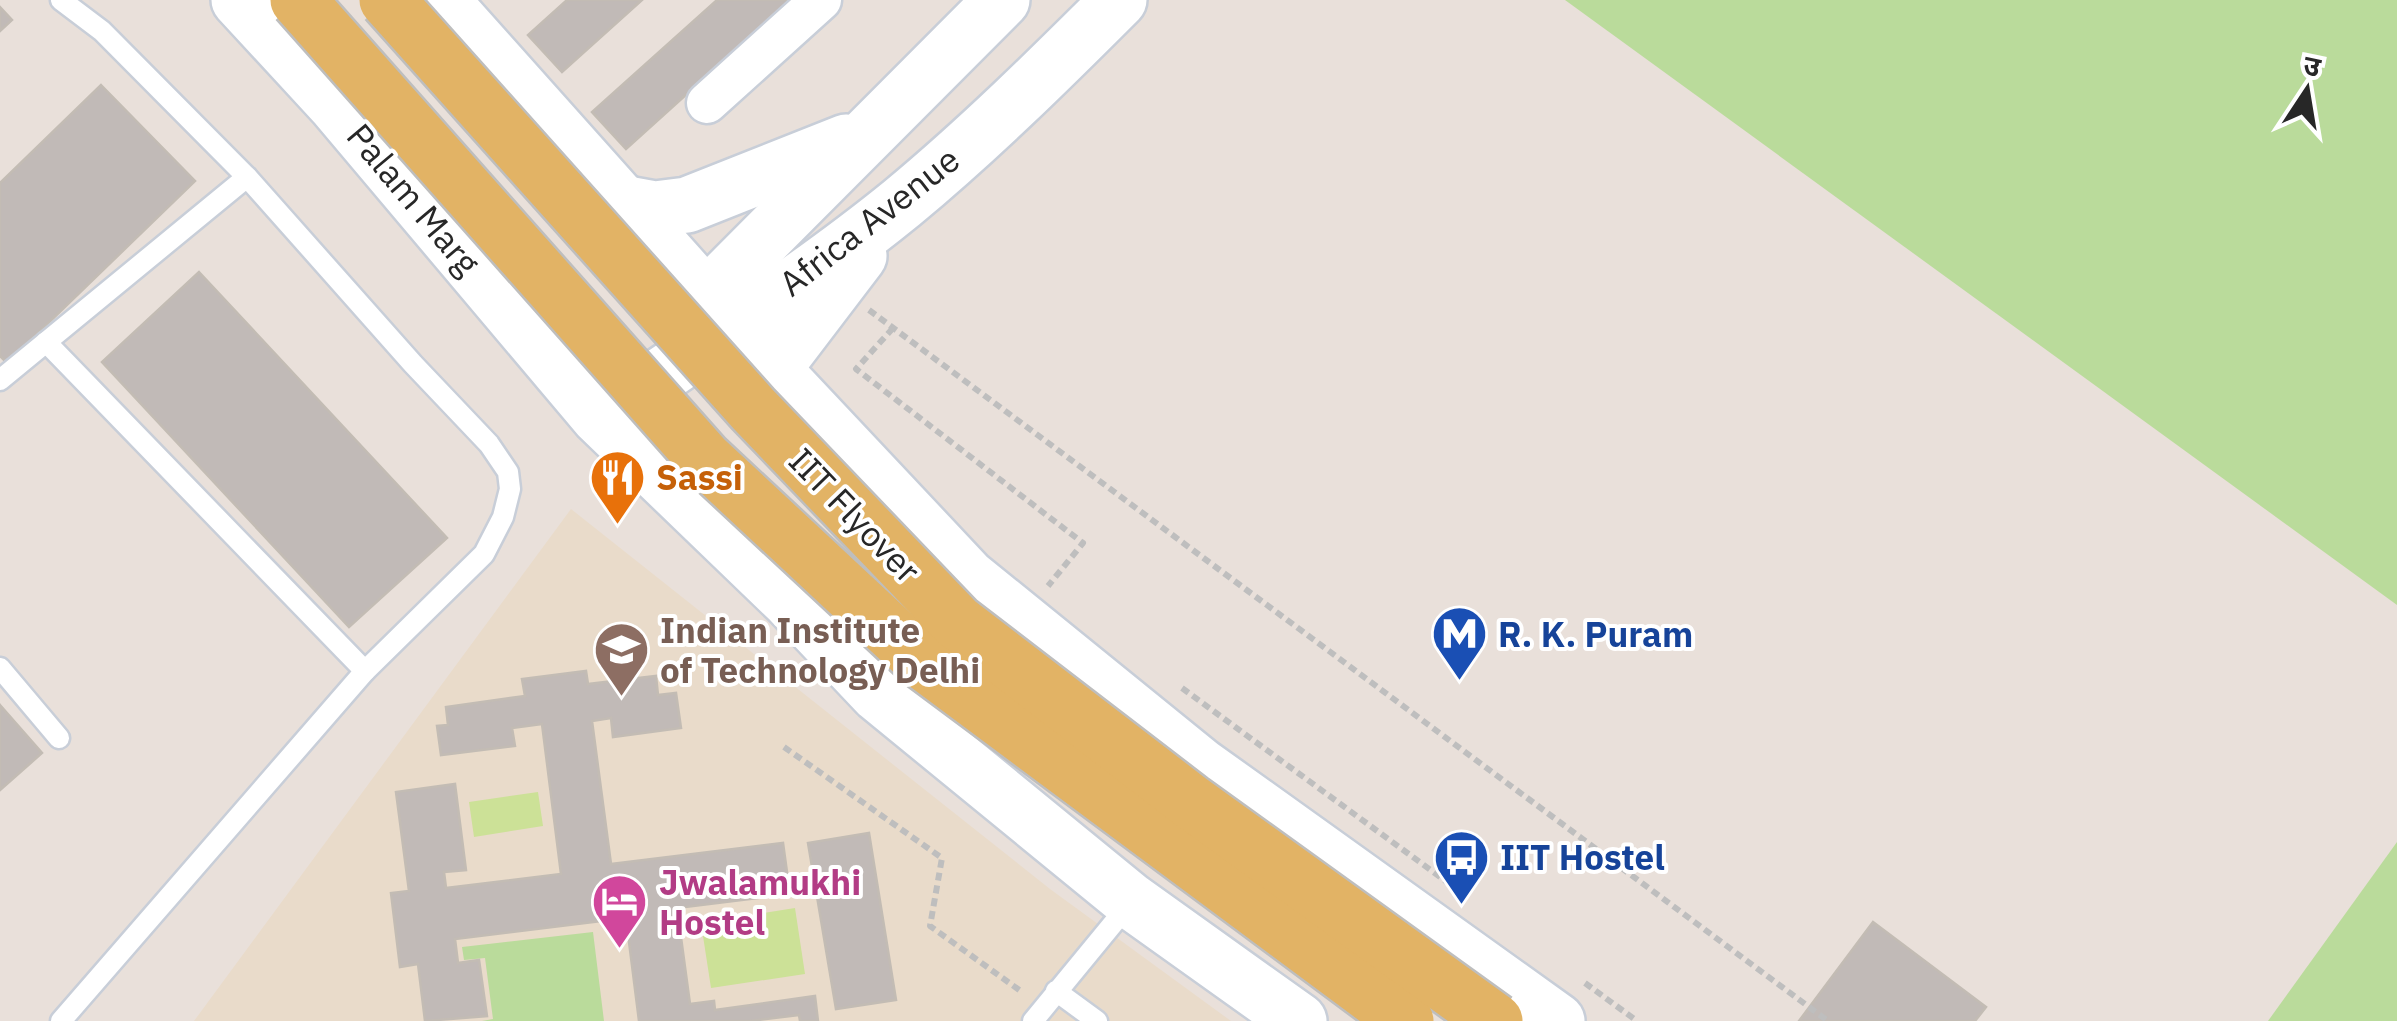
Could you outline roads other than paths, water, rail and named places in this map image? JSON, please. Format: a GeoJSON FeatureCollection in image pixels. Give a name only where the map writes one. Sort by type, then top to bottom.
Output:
{"type":"FeatureCollection","features":[{"type":"Feature","properties":{"kind":"main road","name":"Palam Marg"},"geometry":{"type":"LineString","coordinates":[[239,0],[335,104],[586,403],[790,601],[878,694],[1131,901],[1300,1021]]}},
{"type":"Feature","properties":{"kind":"main road","name":"IIT Flyover"},"geometry":{"type":"LineString","coordinates":[[298,0],[704,458],[923,662],[1406,1021]]}},
{"type":"Feature","properties":{"kind":"main road","name":"IIT Flyover"},"geometry":{"type":"LineString","coordinates":[[386,0],[753,409],[958,622],[1190,801],[1494,1021]]}},
{"type":"Feature","properties":{"kind":"main road"},"geometry":{"type":"LineString","coordinates":[[441,0],[719,312],[968,577],[1201,766],[1565,998]]}},
{"type":"Feature","properties":{"kind":"main road","name":"Africa Avenue"},"geometry":{"type":"LineString","coordinates":[[719,312],[871,132],[1002,0]]}},
{"type":"Feature","properties":{"kind":"main road","name":"Africa Avenue"},"geometry":{"type":"LineString","coordinates":[[586,403],[719,312],[901,203],[1038,82],[1118,0]]}},
{"type":"Feature","properties":{"kind":"main road"},"geometry":{"type":"LineString","coordinates":[[622,203],[655,209],[687,205],[871,132]]}},
{"type":"Feature","properties":{"kind":"main road"},"geometry":{"type":"LineString","coordinates":[[773,369],[901,203]]}},
{"type":"Feature","properties":{"kind":"main road"},"geometry":{"type":"LineString","coordinates":[[790,601],[827,516],[856,496],[898,503]]}},
{"type":"Feature","properties":{"kind":"street"},"geometry":{"type":"LineString","coordinates":[[706,103],[820,0]]}},
{"type":"Feature","properties":{"kind":"lane"},"geometry":{"type":"LineString","coordinates":[[61,0],[102,31],[247,177],[489,444],[508,472],[510,489],[503,517],[484,554],[364,671],[61,1021]]}},
{"type":"Feature","properties":{"kind":"lane"},"geometry":{"type":"LineString","coordinates":[[0,380],[247,177]]}},
{"type":"Feature","properties":{"kind":"lane"},"geometry":{"type":"LineString","coordinates":[[46,342],[364,671]]}},
{"type":"Feature","properties":{"kind":"lane"},"geometry":{"type":"LineString","coordinates":[[0,668],[60,738]]}},
{"type":"Feature","properties":{"kind":"lane"},"geometry":{"type":"LineString","coordinates":[[1097,1021],[1044,1006],[1131,901]]}},
{"type":"Feature","properties":{"kind":"place","name":"Sassi"},"geometry":{"type":"Point","coordinates":[617,526]}},
{"type":"Feature","properties":{"kind":"place","name":"R. K. Puram"},"geometry":{"type":"Point","coordinates":[1459,683]}},
{"type":"Feature","properties":{"kind":"place","name":"Indian Institute of Technology Delhi"},"geometry":{"type":"Point","coordinates":[621,699]}},
{"type":"Feature","properties":{"kind":"place","name":"IIT Hostel"},"geometry":{"type":"Point","coordinates":[1461,906]}},
{"type":"Feature","properties":{"kind":"place","name":"Jwalamukhi Hostel"},"geometry":{"type":"Point","coordinates":[620,951]}}]}
